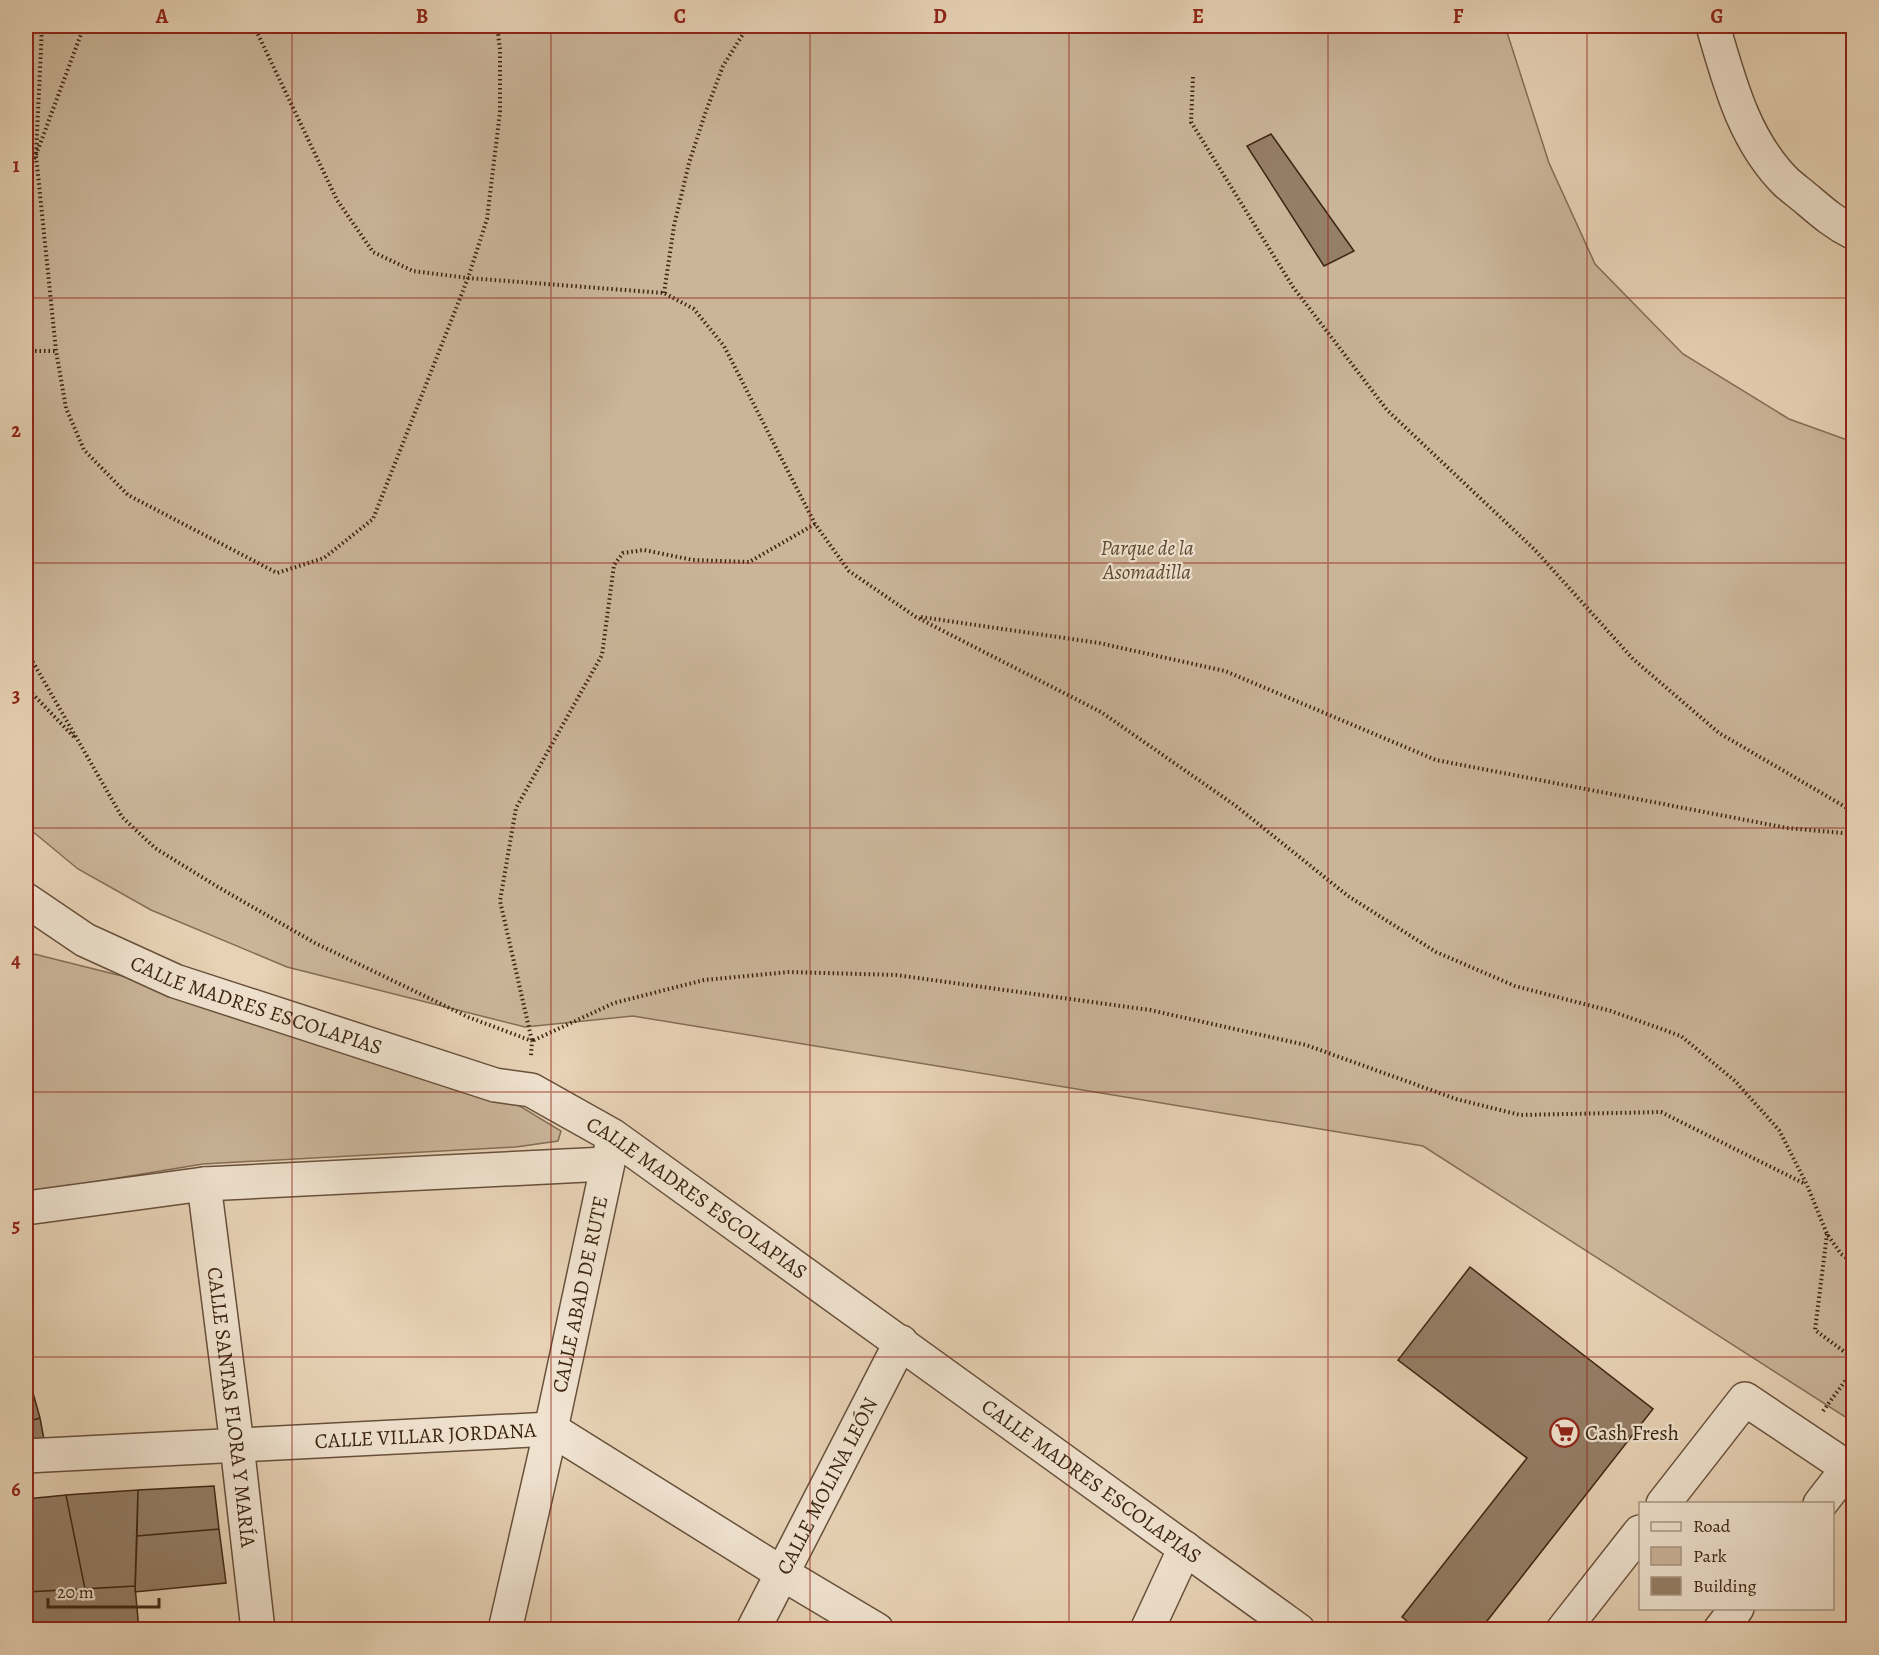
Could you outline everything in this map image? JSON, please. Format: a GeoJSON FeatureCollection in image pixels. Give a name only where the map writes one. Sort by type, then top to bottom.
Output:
{"type":"FeatureCollection","features":[{"type":"Feature","properties":{"kind":"street"},"geometry":{"type":"LineString","coordinates":[[1713,26],[1747,127],[1765,156],[1787,182],[1837,225],[1854,233]]}},
{"type":"Feature","properties":{"kind":"street","name":"CALLE MADRES ESCOLAPIAS"},"geometry":{"type":"LineString","coordinates":[[26,900],[85,940],[175,981],[495,1085],[531,1090],[610,1150],[902,1342],[1298,1629]]}},
{"type":"Feature","properties":{"kind":"street","name":"CALLE MADRES ESCOLAPIAS"},"geometry":{"type":"LineString","coordinates":[[26,1208],[204,1184],[610,1150]]}},
{"type":"Feature","properties":{"kind":"street","name":"CALLE ABAD DE RUTE"},"geometry":{"type":"LineString","coordinates":[[506,1629],[610,1150]]}},
{"type":"Feature","properties":{"kind":"street","name":"CALLE SANTAS FLORA Y MARÍA"},"geometry":{"type":"LineString","coordinates":[[204,1184],[258,1629]]}},
{"type":"Feature","properties":{"kind":"street","name":"CALLE MOLINA LEÓN"},"geometry":{"type":"LineString","coordinates":[[753,1629],[902,1342]]}},
{"type":"Feature","properties":{"kind":"street"},"geometry":{"type":"LineString","coordinates":[[1664,1502],[1745,1399],[1848,1468],[1821,1502]]}},
{"type":"Feature","properties":{"kind":"street","name":"CALLE VILLAR JORDANA"},"geometry":{"type":"LineString","coordinates":[[26,1456],[551,1429],[783,1574],[877,1629]]}},
{"type":"Feature","properties":{"kind":"street"},"geometry":{"type":"LineString","coordinates":[[1563,1629],[1639,1534]]}},
{"type":"Feature","properties":{"kind":"street"},"geometry":{"type":"LineString","coordinates":[[1147,1629],[1185,1548]]}},
{"type":"Feature","properties":{"kind":"street"},"geometry":{"type":"LineString","coordinates":[[1720,1629],[1735,1610]]}},
{"type":"Feature","properties":{"kind":"path"},"geometry":{"type":"LineString","coordinates":[[42,26],[36,155],[56,351],[66,408],[84,450],[128,495],[277,573],[324,558],[373,519],[468,278],[487,219],[500,112],[500,49],[497,26]]}},
{"type":"Feature","properties":{"kind":"path"},"geometry":{"type":"LineString","coordinates":[[26,175],[36,155],[84,26]]}},
{"type":"Feature","properties":{"kind":"path"},"geometry":{"type":"LineString","coordinates":[[254,26],[337,200],[372,252],[413,271],[468,278],[664,293],[694,309],[724,346],[815,524],[849,571],[916,617],[1101,712],[1236,806],[1348,896],[1436,952],[1515,986],[1611,1011],[1681,1036],[1735,1082],[1779,1130],[1807,1185],[1827,1234],[1842,1254],[1854,1263]]}},
{"type":"Feature","properties":{"kind":"path"},"geometry":{"type":"LineString","coordinates":[[664,293],[674,226],[689,163],[723,66],[748,26]]}},
{"type":"Feature","properties":{"kind":"path"},"geometry":{"type":"LineString","coordinates":[[1193,77],[1191,122],[1293,287],[1387,410],[1535,550],[1633,659],[1710,726],[1854,812]]}},
{"type":"Feature","properties":{"kind":"path"},"geometry":{"type":"LineString","coordinates":[[26,351],[56,351]]}},
{"type":"Feature","properties":{"kind":"path"},"geometry":{"type":"LineString","coordinates":[[531,1090],[532,1041],[500,901],[516,808],[602,655],[614,565],[623,553],[644,550],[693,560],[749,562],[815,524]]}},
{"type":"Feature","properties":{"kind":"path"},"geometry":{"type":"LineString","coordinates":[[916,617],[1099,643],[1225,671],[1436,760],[1787,828],[1854,834]]}},
{"type":"Feature","properties":{"kind":"path"},"geometry":{"type":"LineString","coordinates":[[26,650],[122,817],[155,848],[315,943],[468,1017],[532,1041],[614,1003],[704,980],[789,972],[896,975],[1150,1010],[1306,1045],[1456,1099],[1520,1115],[1661,1112],[1807,1185]]}},
{"type":"Feature","properties":{"kind":"path"},"geometry":{"type":"LineString","coordinates":[[26,687],[79,743]]}},
{"type":"Feature","properties":{"kind":"path"},"geometry":{"type":"LineString","coordinates":[[1827,1234],[1815,1330],[1854,1359]]}},
{"type":"Feature","properties":{"kind":"path"},"geometry":{"type":"LineString","coordinates":[[1803,1438],[1854,1369]]}},
{"type":"Feature","properties":{"kind":"green space","name":"Parque de la Asomadilla"},"geometry":{"type":"Polygon","coordinates":[[[26,26],[1505,26],[1549,163],[1595,264],[1683,354],[1789,419],[1853,442],[1853,1422],[1423,1146],[633,1016],[525,1027],[287,967],[151,910],[78,869],[26,826],[26,26]]]}},
{"type":"Feature","properties":{"kind":"green space"},"geometry":{"type":"Polygon","coordinates":[[[26,952],[166,987],[505,1097],[561,1131],[558,1141],[516,1147],[203,1164],[26,1193],[26,952]]]}},
{"type":"Feature","properties":{"kind":"building"},"geometry":{"type":"Polygon","coordinates":[[[1271,134],[1354,251],[1324,266],[1247,146],[1271,134]]]}},
{"type":"Feature","properties":{"kind":"building","name":"Cash Fresh"},"geometry":{"type":"Polygon","coordinates":[[[1470,1267],[1653,1409],[1480,1630],[1418,1630],[1402,1617],[1527,1458],[1398,1360],[1470,1267]]]}},
{"type":"Feature","properties":{"kind":"building"},"geometry":{"type":"Polygon","coordinates":[[[26,1368],[40,1418],[26,1422],[26,1368]]]}},
{"type":"Feature","properties":{"kind":"building"},"geometry":{"type":"Polygon","coordinates":[[[40,1418],[45,1445],[26,1447],[26,1422],[40,1418]]]}},
{"type":"Feature","properties":{"kind":"building"},"geometry":{"type":"Polygon","coordinates":[[[214,1486],[219,1529],[137,1536],[138,1490],[214,1486]]]}},
{"type":"Feature","properties":{"kind":"building"},"geometry":{"type":"Polygon","coordinates":[[[138,1490],[135,1586],[85,1589],[66,1495],[138,1490]]]}},
{"type":"Feature","properties":{"kind":"building"},"geometry":{"type":"Polygon","coordinates":[[[66,1495],[85,1589],[26,1592],[26,1499],[66,1495]]]}},
{"type":"Feature","properties":{"kind":"building"},"geometry":{"type":"Polygon","coordinates":[[[219,1529],[226,1583],[135,1592],[137,1536],[219,1529]]]}},
{"type":"Feature","properties":{"kind":"building"},"geometry":{"type":"Polygon","coordinates":[[[135,1586],[139,1630],[26,1630],[26,1592],[135,1586]]]}},
{"type":"Feature","properties":{"kind":"place","name":"Cash Fresh"},"geometry":{"type":"Point","coordinates":[1564,1433]}}]}
